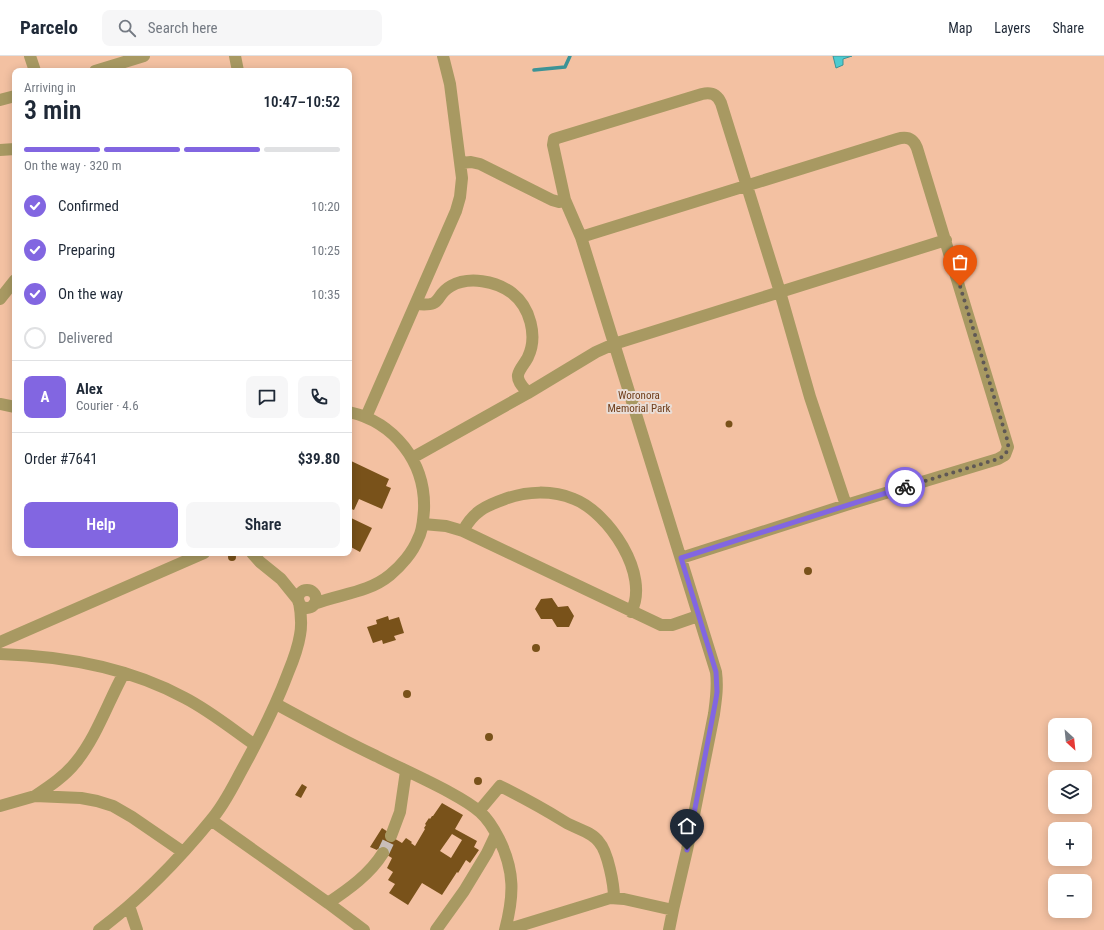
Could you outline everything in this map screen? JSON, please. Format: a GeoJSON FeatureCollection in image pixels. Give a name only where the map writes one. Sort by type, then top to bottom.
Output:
{"type":"FeatureCollection","features":[{"type":"Feature","properties":{"kind":"lane"},"geometry":{"type":"LineString","coordinates":[[30,56],[34,68]]}},
{"type":"Feature","properties":{"kind":"lane"},"geometry":{"type":"LineString","coordinates":[[105,68],[144,56]]}},
{"type":"Feature","properties":{"kind":"lane"},"geometry":{"type":"LineString","coordinates":[[235,56],[237,68]]}},
{"type":"Feature","properties":{"kind":"lane"},"geometry":{"type":"LineString","coordinates":[[366,417],[458,206],[462,184],[461,163],[450,84],[443,56]]}},
{"type":"Feature","properties":{"kind":"lane"},"geometry":{"type":"LineString","coordinates":[[669,930],[687,850],[717,692],[716,672],[581,237],[565,200],[553,144],[554,139],[708,93],[715,94],[721,101],[780,292],[810,397],[846,505]]}},
{"type":"Feature","properties":{"kind":"lane"},"geometry":{"type":"LineString","coordinates":[[0,100],[12,97]]}},
{"type":"Feature","properties":{"kind":"lane"},"geometry":{"type":"LineString","coordinates":[[581,237],[897,139],[909,138],[914,142],[917,148],[946,240],[1007,439],[1008,449],[1004,456],[681,558]]}},
{"type":"Feature","properties":{"kind":"lane"},"geometry":{"type":"LineString","coordinates":[[0,150],[12,148]]}},
{"type":"Feature","properties":{"kind":"lane"},"geometry":{"type":"LineString","coordinates":[[461,163],[477,163],[552,200],[559,202],[565,200]]}},
{"type":"Feature","properties":{"kind":"lane"},"geometry":{"type":"LineString","coordinates":[[412,458],[528,393],[596,352],[614,344],[946,240]]}},
{"type":"Feature","properties":{"kind":"lane"},"geometry":{"type":"LineString","coordinates":[[416,304],[434,304],[450,286],[467,282],[488,282],[497,284],[513,294],[523,306],[529,318],[532,329],[532,343],[530,352],[519,372],[518,377],[528,393]]}},
{"type":"Feature","properties":{"kind":"lane"},"geometry":{"type":"LineString","coordinates":[[0,299],[12,284]]}},
{"type":"Feature","properties":{"kind":"lane"},"geometry":{"type":"LineString","coordinates":[[0,404],[12,406]]}},
{"type":"Feature","properties":{"kind":"lane"},"geometry":{"type":"LineString","coordinates":[[255,556],[278,576],[304,607],[308,608],[326,600],[347,595],[372,586],[384,579],[394,571],[416,545],[423,524],[424,503],[420,476],[412,458],[395,435],[366,417],[352,413]]}},
{"type":"Feature","properties":{"kind":"lane"},"geometry":{"type":"LineString","coordinates":[[463,532],[471,518],[477,512],[488,506],[515,496],[537,492],[569,497],[579,501],[592,510],[609,527],[626,553],[631,565],[635,585],[636,599],[631,612]]}},
{"type":"Feature","properties":{"kind":"lane"},"geometry":{"type":"LineString","coordinates":[[423,524],[446,526],[463,532],[657,624],[665,626],[672,625],[698,616]]}},
{"type":"Feature","properties":{"kind":"lane"},"geometry":{"type":"LineString","coordinates":[[0,642],[197,556]]}},
{"type":"Feature","properties":{"kind":"lane"},"geometry":{"type":"LineString","coordinates":[[100,930],[129,906],[183,852],[211,820],[232,788],[255,746],[276,704],[291,666],[300,635],[316,597],[309,590],[278,576]]}},
{"type":"Feature","properties":{"kind":"lane"},"geometry":{"type":"LineString","coordinates":[[300,635],[300,612],[298,601],[300,593],[304,590],[309,590],[347,595]]}},
{"type":"Feature","properties":{"kind":"lane"},"geometry":{"type":"LineString","coordinates":[[0,654],[54,658],[97,665],[144,679],[185,698],[208,712],[255,746]]}},
{"type":"Feature","properties":{"kind":"lane"},"geometry":{"type":"LineString","coordinates":[[35,796],[58,779],[75,763],[93,736],[124,673]]}},
{"type":"Feature","properties":{"kind":"lane"},"geometry":{"type":"LineString","coordinates":[[276,704],[463,800],[479,812],[489,822],[496,834],[507,856],[512,877],[512,903],[505,930]]}},
{"type":"Feature","properties":{"kind":"lane"},"geometry":{"type":"LineString","coordinates":[[391,836],[400,812],[406,770]]}},
{"type":"Feature","properties":{"kind":"lane"},"geometry":{"type":"LineString","coordinates":[[479,812],[500,786],[555,815],[566,823],[592,835],[600,842],[605,853],[613,885],[614,898]]}},
{"type":"Feature","properties":{"kind":"lane"},"geometry":{"type":"LineString","coordinates":[[0,806],[35,796],[81,798],[105,803],[132,817],[183,852]]}},
{"type":"Feature","properties":{"kind":"lane"},"geometry":{"type":"LineString","coordinates":[[211,820],[364,930]]}},
{"type":"Feature","properties":{"kind":"lane"},"geometry":{"type":"LineString","coordinates":[[436,930],[464,891],[487,853],[496,834]]}},
{"type":"Feature","properties":{"kind":"lane"},"geometry":{"type":"LineString","coordinates":[[328,903],[358,881],[383,853]]}},
{"type":"Feature","properties":{"kind":"lane"},"geometry":{"type":"LineString","coordinates":[[505,930],[614,898],[673,910]]}},
{"type":"Feature","properties":{"kind":"lane"},"geometry":{"type":"LineString","coordinates":[[129,906],[136,930]]}},
{"type":"Feature","properties":{"kind":"green space","name":"Woronora Memorial Park"},"geometry":{"type":"Polygon","coordinates":[[[0,56],[1104,56],[1104,930],[0,930],[0,56]]]}},
{"type":"Feature","properties":{"kind":"water"},"geometry":{"type":"Polygon","coordinates":[[[833,56],[852,56],[843,59],[843,65],[836,68],[833,56]]]}},
{"type":"Feature","properties":{"kind":"building"},"geometry":{"type":"Polygon","coordinates":[[[729,421],[732,424],[729,427],[726,424],[729,421]]]}},
{"type":"Feature","properties":{"kind":"building"},"geometry":{"type":"Polygon","coordinates":[[[352,461],[389,479],[386,486],[391,488],[382,509],[359,499],[354,510],[352,509],[352,461]]]}},
{"type":"Feature","properties":{"kind":"building"},"geometry":{"type":"Polygon","coordinates":[[[352,518],[372,528],[360,552],[352,548],[352,518]]]}},
{"type":"Feature","properties":{"kind":"building"},"geometry":{"type":"Polygon","coordinates":[[[228,556],[236,556],[235,560],[229,560],[228,556]]]}},
{"type":"Feature","properties":{"kind":"building"},"geometry":{"type":"Polygon","coordinates":[[[808,567],[811,568],[811,574],[808,575],[805,574],[804,571],[805,568],[808,567]]]}},
{"type":"Feature","properties":{"kind":"building"},"geometry":{"type":"Polygon","coordinates":[[[552,598],[558,607],[568,606],[574,616],[569,627],[557,627],[552,619],[541,619],[535,609],[541,599],[552,598]]]}},
{"type":"Feature","properties":{"kind":"building"},"geometry":{"type":"Polygon","coordinates":[[[388,616],[389,620],[399,617],[404,633],[394,636],[396,640],[383,644],[382,640],[373,643],[367,627],[377,624],[376,620],[388,616]]]}},
{"type":"Feature","properties":{"kind":"building"},"geometry":{"type":"Polygon","coordinates":[[[536,644],[539,645],[539,651],[536,652],[533,651],[532,648],[533,645],[536,644]]]}},
{"type":"Feature","properties":{"kind":"building"},"geometry":{"type":"Polygon","coordinates":[[[407,690],[410,691],[410,697],[407,698],[404,697],[403,694],[404,691],[407,690]]]}},
{"type":"Feature","properties":{"kind":"building"},"geometry":{"type":"Polygon","coordinates":[[[489,733],[492,734],[492,740],[489,741],[486,740],[485,737],[486,734],[489,733]]]}},
{"type":"Feature","properties":{"kind":"building"},"geometry":{"type":"Polygon","coordinates":[[[478,777],[481,778],[481,784],[478,785],[475,784],[474,781],[475,778],[478,777]]]}},
{"type":"Feature","properties":{"kind":"building"},"geometry":{"type":"Polygon","coordinates":[[[302,784],[307,787],[301,798],[295,795],[302,784]]]}},
{"type":"Feature","properties":{"kind":"building"},"geometry":{"type":"Polygon","coordinates":[[[442,803],[463,815],[455,829],[477,841],[474,847],[479,850],[470,863],[466,860],[442,895],[422,883],[408,905],[389,893],[395,884],[388,880],[393,872],[387,868],[392,858],[377,849],[370,847],[382,828],[388,832],[387,834],[402,843],[406,838],[415,846],[425,829],[425,824],[429,818],[430,819],[442,803]],[[452,834],[440,851],[451,858],[462,840],[452,834]]]}},
{"type":"Feature","properties":{"kind":"waterway"},"geometry":{"type":"LineString","coordinates":[[534,70],[565,67],[570,56]]}},
{"type":"Feature","properties":{"kind":"tunnel"},"geometry":{"type":"LineString","coordinates":[[383,853],[391,836]]}},
{"type":"Feature","properties":{"kind":"way so far"},"geometry":{"type":"LineString","coordinates":[[905,487],[998,459],[1005,455],[1008,449],[1007,439],[960,286]]}},
{"type":"Feature","properties":{"kind":"route"},"geometry":{"type":"LineString","coordinates":[[687,850],[714,714],[717,679],[681,558],[905,487]]}}]}
